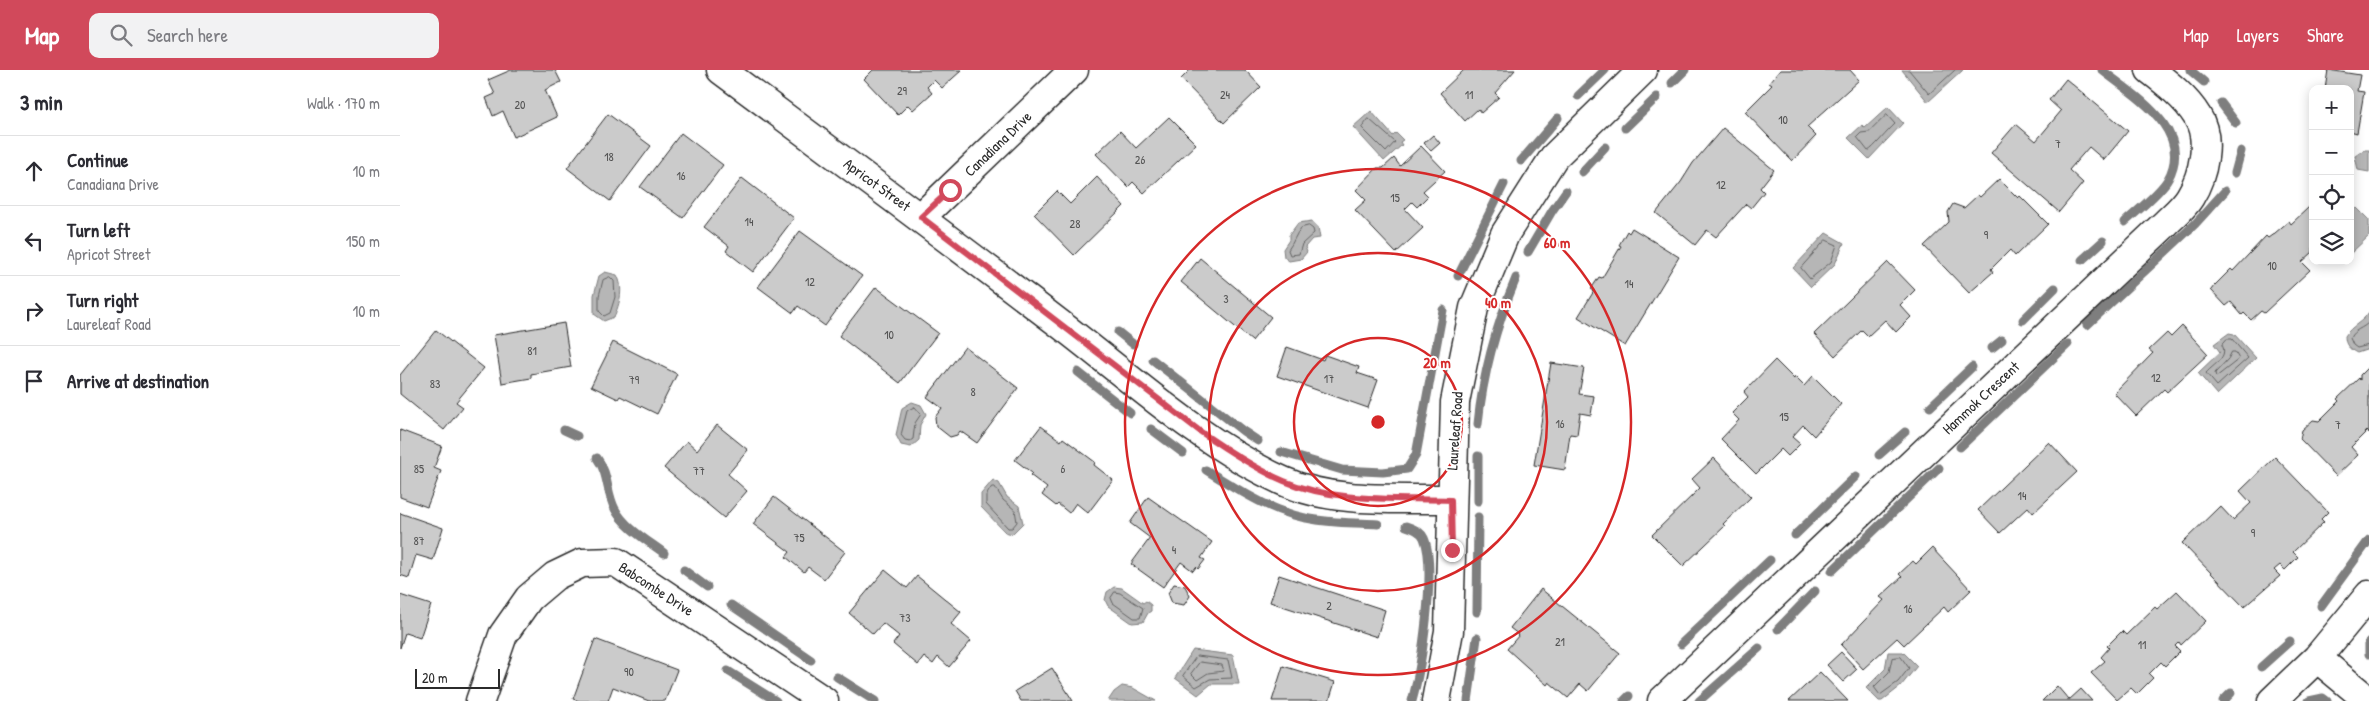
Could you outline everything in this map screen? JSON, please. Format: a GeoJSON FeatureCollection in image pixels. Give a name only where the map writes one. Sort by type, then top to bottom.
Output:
{"type":"FeatureCollection","features":[{"type":"Feature","properties":{"kind":"street","name":"Apricot Street"},"geometry":{"type":"LineString","coordinates":[[721,70],[921,217],[1201,432],[1255,466],[1285,482],[1316,491],[1363,497],[1451,500]]}},
{"type":"Feature","properties":{"kind":"street","name":"Canadiana Drive"},"geometry":{"type":"LineString","coordinates":[[921,217],[1074,70]]}},
{"type":"Feature","properties":{"kind":"street","name":"Laureleaf Road"},"geometry":{"type":"LineString","coordinates":[[1436,701],[1449,631],[1455,402],[1474,308],[1505,234],[1554,157],[1643,70]]}},
{"type":"Feature","properties":{"kind":"street","name":"Hammok Crescent"},"geometry":{"type":"LineString","coordinates":[[1662,701],[2166,223],[2190,198],[2203,164],[2205,142],[2198,117],[2178,94],[2150,70]]}},
{"type":"Feature","properties":{"kind":"street","name":"Babcombe Drive"},"geometry":{"type":"LineString","coordinates":[[480,701],[503,635],[529,598],[555,576],[582,563],[616,562],[824,701]]}},
{"type":"Feature","properties":{"kind":"street"},"geometry":{"type":"LineString","coordinates":[[2272,701],[2317,658],[2369,595]]}},
{"type":"Feature","properties":{"kind":"street"},"geometry":{"type":"LineString","coordinates":[[2317,658],[2369,701]]}},
{"type":"Feature","properties":{"kind":"water"},"geometry":{"type":"Polygon","coordinates":[[[1902,70],[1963,70],[1928,102],[1902,70]]]}},
{"type":"Feature","properties":{"kind":"water"},"geometry":{"type":"Polygon","coordinates":[[[1888,107],[1903,123],[1869,159],[1848,138],[1862,125],[1865,128],[1888,107]]]}},
{"type":"Feature","properties":{"kind":"water"},"geometry":{"type":"Polygon","coordinates":[[[1371,111],[1393,136],[1396,133],[1403,140],[1400,142],[1402,145],[1384,161],[1353,127],[1371,111]]]}},
{"type":"Feature","properties":{"kind":"water"},"geometry":{"type":"Polygon","coordinates":[[[2364,150],[2369,150],[2369,172],[2358,170],[2355,156],[2364,150]]]}},
{"type":"Feature","properties":{"kind":"water"},"geometry":{"type":"Polygon","coordinates":[[[2357,208],[2369,220],[2369,236],[2354,250],[2354,220],[2354,211],[2357,208]]]}},
{"type":"Feature","properties":{"kind":"water"},"geometry":{"type":"Polygon","coordinates":[[[1312,221],[1318,227],[1320,238],[1312,239],[1305,247],[1307,252],[1301,259],[1289,261],[1284,257],[1283,249],[1289,240],[1289,235],[1298,223],[1312,221]]]}},
{"type":"Feature","properties":{"kind":"water"},"geometry":{"type":"Polygon","coordinates":[[[1826,233],[1844,243],[1835,264],[1811,287],[1793,268],[1826,233]]]}},
{"type":"Feature","properties":{"kind":"water"},"geometry":{"type":"Polygon","coordinates":[[[605,272],[617,275],[621,290],[614,317],[604,321],[594,314],[594,295],[599,276],[605,272]]]}},
{"type":"Feature","properties":{"kind":"water"},"geometry":{"type":"Polygon","coordinates":[[[2369,312],[2369,349],[2357,353],[2348,346],[2345,336],[2369,312]]]}},
{"type":"Feature","properties":{"kind":"water"},"geometry":{"type":"Polygon","coordinates":[[[2229,333],[2234,334],[2256,358],[2217,395],[2198,373],[2220,352],[2214,344],[2229,333]]]}},
{"type":"Feature","properties":{"kind":"water"},"geometry":{"type":"Polygon","coordinates":[[[912,402],[921,405],[926,414],[920,425],[919,440],[911,447],[901,445],[896,435],[902,408],[912,402]]]}},
{"type":"Feature","properties":{"kind":"water"},"geometry":{"type":"Polygon","coordinates":[[[993,480],[999,483],[1007,497],[1019,506],[1023,523],[1012,534],[1005,532],[981,507],[981,494],[993,480]]]}},
{"type":"Feature","properties":{"kind":"water"},"geometry":{"type":"Polygon","coordinates":[[[1114,587],[1122,588],[1143,603],[1146,601],[1151,605],[1151,611],[1143,622],[1132,623],[1108,606],[1105,600],[1107,592],[1114,587]]]}},
{"type":"Feature","properties":{"kind":"water"},"geometry":{"type":"Polygon","coordinates":[[[1193,650],[1233,655],[1239,684],[1211,684],[1198,695],[1175,678],[1193,650]]]}},
{"type":"Feature","properties":{"kind":"water"},"geometry":{"type":"Polygon","coordinates":[[[1888,652],[1903,652],[1917,666],[1901,686],[1882,701],[1879,701],[1866,688],[1885,669],[1888,652]]]}},
{"type":"Feature","properties":{"kind":"water"},"geometry":{"type":"Polygon","coordinates":[[[1122,686],[1133,688],[1156,701],[1108,701],[1114,692],[1122,686]]]}},
{"type":"Feature","properties":{"kind":"building"},"geometry":{"type":"Polygon","coordinates":[[[511,70],[555,70],[561,82],[545,90],[557,117],[514,137],[503,111],[493,116],[486,98],[495,94],[488,80],[511,70]]]}},
{"type":"Feature","properties":{"kind":"building"},"geometry":{"type":"Polygon","coordinates":[[[873,70],[962,70],[942,88],[934,80],[927,87],[932,93],[913,110],[908,105],[898,115],[864,79],[873,70]]]}},
{"type":"Feature","properties":{"kind":"building"},"geometry":{"type":"Polygon","coordinates":[[[1190,70],[1245,70],[1261,87],[1224,123],[1181,79],[1190,70]]]}},
{"type":"Feature","properties":{"kind":"building"},"geometry":{"type":"Polygon","coordinates":[[[1464,70],[1515,70],[1495,93],[1499,97],[1481,113],[1478,109],[1465,121],[1440,93],[1464,70]]]}},
{"type":"Feature","properties":{"kind":"building"},"geometry":{"type":"Polygon","coordinates":[[[1780,70],[1850,70],[1859,80],[1807,127],[1816,136],[1792,161],[1745,112],[1772,85],[1769,83],[1780,70]]]}},
{"type":"Feature","properties":{"kind":"building"},"geometry":{"type":"Polygon","coordinates":[[[2328,70],[2360,75],[2357,91],[2364,92],[2357,133],[2354,132],[2354,85],[2326,85],[2328,70]]]}},
{"type":"Feature","properties":{"kind":"building"},"geometry":{"type":"Polygon","coordinates":[[[2066,79],[2128,131],[2104,160],[2089,147],[2069,170],[2083,183],[2059,212],[1991,153],[2016,124],[2036,141],[2061,111],[2049,100],[2066,79]]]}},
{"type":"Feature","properties":{"kind":"building"},"geometry":{"type":"Polygon","coordinates":[[[608,114],[651,146],[610,201],[567,168],[608,114]]]}},
{"type":"Feature","properties":{"kind":"building"},"geometry":{"type":"Polygon","coordinates":[[[1169,117],[1196,144],[1144,193],[1133,182],[1128,187],[1096,154],[1120,131],[1136,148],[1169,117]]]}},
{"type":"Feature","properties":{"kind":"building"},"geometry":{"type":"Polygon","coordinates":[[[1723,128],[1774,170],[1760,188],[1764,192],[1751,208],[1746,204],[1716,237],[1707,230],[1695,245],[1656,213],[1681,182],[1693,163],[1723,128]]]}},
{"type":"Feature","properties":{"kind":"building"},"geometry":{"type":"Polygon","coordinates":[[[681,133],[723,165],[683,218],[640,187],[681,133]]]}},
{"type":"Feature","properties":{"kind":"building"},"geometry":{"type":"Polygon","coordinates":[[[1433,135],[1440,143],[1431,151],[1424,143],[1433,135]]]}},
{"type":"Feature","properties":{"kind":"building"},"geometry":{"type":"Polygon","coordinates":[[[1421,146],[1445,171],[1423,191],[1428,196],[1417,207],[1412,202],[1405,209],[1423,228],[1396,253],[1355,210],[1366,200],[1356,190],[1377,168],[1383,168],[1394,158],[1400,166],[1421,146]]]}},
{"type":"Feature","properties":{"kind":"building"},"geometry":{"type":"Polygon","coordinates":[[[1097,177],[1124,206],[1074,255],[1034,214],[1057,191],[1070,204],[1097,177]]]}},
{"type":"Feature","properties":{"kind":"building"},"geometry":{"type":"Polygon","coordinates":[[[742,178],[794,218],[753,272],[726,251],[729,246],[704,227],[742,178]]]}},
{"type":"Feature","properties":{"kind":"building"},"geometry":{"type":"Polygon","coordinates":[[[1999,179],[2018,198],[2020,196],[2048,224],[2015,256],[2010,250],[1991,269],[1993,272],[1969,293],[1924,246],[1949,222],[1948,212],[1953,204],[1964,208],[1978,195],[1980,197],[1999,179]]]}},
{"type":"Feature","properties":{"kind":"building"},"geometry":{"type":"Polygon","coordinates":[[[2309,207],[2309,256],[2302,262],[2310,270],[2264,313],[2261,311],[2251,320],[2244,313],[2242,315],[2231,302],[2226,306],[2211,290],[2214,286],[2231,269],[2233,271],[2266,236],[2268,238],[2289,221],[2291,224],[2309,207]]]}},
{"type":"Feature","properties":{"kind":"building"},"geometry":{"type":"Polygon","coordinates":[[[1632,228],[1679,257],[1625,346],[1578,317],[1594,291],[1591,289],[1599,277],[1602,278],[1621,246],[1619,245],[1627,231],[1629,233],[1632,228]]]}},
{"type":"Feature","properties":{"kind":"building"},"geometry":{"type":"Polygon","coordinates":[[[800,231],[862,276],[825,326],[798,306],[793,313],[758,287],[800,231]]]}},
{"type":"Feature","properties":{"kind":"building"},"geometry":{"type":"Polygon","coordinates":[[[1200,258],[1271,317],[1252,341],[1181,282],[1200,258]]]}},
{"type":"Feature","properties":{"kind":"building"},"geometry":{"type":"Polygon","coordinates":[[[1888,262],[1915,290],[1900,305],[1911,317],[1896,332],[1885,320],[1868,336],[1862,330],[1835,356],[1814,334],[1888,262]]]}},
{"type":"Feature","properties":{"kind":"building"},"geometry":{"type":"Polygon","coordinates":[[[876,287],[938,333],[900,383],[839,336],[876,287]]]}},
{"type":"Feature","properties":{"kind":"building"},"geometry":{"type":"Polygon","coordinates":[[[564,323],[571,367],[531,374],[531,378],[502,383],[494,335],[564,323]]]}},
{"type":"Feature","properties":{"kind":"building"},"geometry":{"type":"Polygon","coordinates":[[[2182,326],[2208,354],[2167,392],[2164,389],[2136,416],[2114,393],[2153,353],[2149,350],[2167,333],[2171,337],[2182,326]]]}},
{"type":"Feature","properties":{"kind":"building"},"geometry":{"type":"Polygon","coordinates":[[[436,330],[484,368],[456,402],[463,407],[444,430],[400,394],[400,375],[436,330]]]}},
{"type":"Feature","properties":{"kind":"building"},"geometry":{"type":"Polygon","coordinates":[[[613,342],[677,374],[657,414],[620,396],[618,399],[591,386],[613,342]]]}},
{"type":"Feature","properties":{"kind":"building"},"geometry":{"type":"Polygon","coordinates":[[[965,347],[1018,388],[977,443],[960,431],[957,435],[950,437],[936,426],[935,417],[942,408],[927,397],[965,347]]]}},
{"type":"Feature","properties":{"kind":"building"},"geometry":{"type":"Polygon","coordinates":[[[1287,347],[1323,360],[1325,355],[1359,367],[1357,373],[1378,380],[1368,408],[1277,376],[1287,347]]]}},
{"type":"Feature","properties":{"kind":"building"},"geometry":{"type":"Polygon","coordinates":[[[1775,360],[1804,386],[1813,376],[1841,404],[1814,436],[1803,425],[1792,437],[1800,444],[1788,456],[1781,449],[1756,474],[1721,439],[1739,420],[1732,413],[1748,397],[1744,392],[1775,360]]]}},
{"type":"Feature","properties":{"kind":"building"},"geometry":{"type":"Polygon","coordinates":[[[1551,363],[1584,368],[1579,394],[1594,396],[1591,415],[1580,413],[1577,435],[1570,434],[1565,470],[1534,465],[1551,363]]]}},
{"type":"Feature","properties":{"kind":"building"},"geometry":{"type":"Polygon","coordinates":[[[2369,366],[2369,433],[2367,431],[2351,447],[2358,455],[2336,476],[2300,439],[2302,430],[2313,420],[2319,421],[2339,401],[2337,399],[2359,378],[2360,380],[2360,375],[2369,366]]]}},
{"type":"Feature","properties":{"kind":"building"},"geometry":{"type":"Polygon","coordinates":[[[717,425],[748,450],[728,474],[747,491],[724,518],[664,468],[687,441],[697,450],[717,425]]]}},
{"type":"Feature","properties":{"kind":"building"},"geometry":{"type":"Polygon","coordinates":[[[1041,426],[1061,441],[1063,438],[1095,462],[1094,465],[1113,480],[1088,513],[1076,503],[1069,513],[1058,504],[1056,506],[1042,495],[1047,488],[1015,460],[1041,426]]]}},
{"type":"Feature","properties":{"kind":"building"},"geometry":{"type":"Polygon","coordinates":[[[400,430],[442,446],[434,468],[441,471],[427,507],[400,497],[400,430]]]}},
{"type":"Feature","properties":{"kind":"building"},"geometry":{"type":"Polygon","coordinates":[[[2049,442],[2077,472],[2033,513],[2028,507],[2000,533],[1978,510],[2049,442]]]}},
{"type":"Feature","properties":{"kind":"building"},"geometry":{"type":"Polygon","coordinates":[[[2275,457],[2328,512],[2321,519],[2324,522],[2293,552],[2298,557],[2285,570],[2280,565],[2274,570],[2280,576],[2244,607],[2182,543],[2220,506],[2233,520],[2251,503],[2240,491],[2275,457]]]}},
{"type":"Feature","properties":{"kind":"building"},"geometry":{"type":"Polygon","coordinates":[[[1714,458],[1751,497],[1723,524],[1725,526],[1683,566],[1652,535],[1700,488],[1692,479],[1714,458]]]}},
{"type":"Feature","properties":{"kind":"building"},"geometry":{"type":"Polygon","coordinates":[[[774,497],[845,552],[824,579],[808,567],[804,572],[786,557],[790,552],[753,524],[774,497]]]}},
{"type":"Feature","properties":{"kind":"building"},"geometry":{"type":"Polygon","coordinates":[[[1148,497],[1212,542],[1201,558],[1205,560],[1198,569],[1196,567],[1193,571],[1181,562],[1163,587],[1131,564],[1150,538],[1130,523],[1148,497]]]}},
{"type":"Feature","properties":{"kind":"building"},"geometry":{"type":"Polygon","coordinates":[[[400,513],[443,528],[433,560],[416,555],[409,578],[400,575],[400,513]]]}},
{"type":"Feature","properties":{"kind":"building"},"geometry":{"type":"Polygon","coordinates":[[[1932,548],[1971,590],[1948,612],[1944,607],[1904,645],[1897,638],[1863,669],[1841,645],[1884,600],[1880,597],[1902,577],[1899,574],[1913,561],[1916,564],[1932,548]]]}},
{"type":"Feature","properties":{"kind":"building"},"geometry":{"type":"Polygon","coordinates":[[[885,570],[907,588],[917,576],[961,612],[951,624],[971,641],[949,667],[938,657],[933,664],[924,657],[918,665],[893,644],[899,636],[883,623],[873,634],[849,613],[885,570]]]}},
{"type":"Feature","properties":{"kind":"building"},"geometry":{"type":"Polygon","coordinates":[[[1279,575],[1385,610],[1377,637],[1270,602],[1279,575]]]}},
{"type":"Feature","properties":{"kind":"building"},"geometry":{"type":"Polygon","coordinates":[[[1174,584],[1185,586],[1190,596],[1184,605],[1172,603],[1168,593],[1174,584]]]}},
{"type":"Feature","properties":{"kind":"building"},"geometry":{"type":"Polygon","coordinates":[[[1541,589],[1620,653],[1588,691],[1580,684],[1568,698],[1549,682],[1547,685],[1507,649],[1519,635],[1510,628],[1541,589]]]}},
{"type":"Feature","properties":{"kind":"building"},"geometry":{"type":"Polygon","coordinates":[[[2177,591],[2206,621],[2181,645],[2179,642],[2175,646],[2180,651],[2165,666],[2161,662],[2149,674],[2153,678],[2137,694],[2131,688],[2117,700],[2091,673],[2105,661],[2101,657],[2109,648],[2107,646],[2122,631],[2126,635],[2155,607],[2157,609],[2177,591]]]}},
{"type":"Feature","properties":{"kind":"building"},"geometry":{"type":"Polygon","coordinates":[[[400,595],[431,605],[420,638],[405,633],[400,648],[400,595]]]}},
{"type":"Feature","properties":{"kind":"building"},"geometry":{"type":"Polygon","coordinates":[[[595,639],[677,670],[665,701],[649,701],[613,687],[608,701],[579,701],[573,699],[595,639]]]}},
{"type":"Feature","properties":{"kind":"building"},"geometry":{"type":"Polygon","coordinates":[[[1841,652],[1857,669],[1843,682],[1827,665],[1841,652]]]}},
{"type":"Feature","properties":{"kind":"building"},"geometry":{"type":"Polygon","coordinates":[[[1283,666],[1335,682],[1329,701],[1272,701],[1283,666]]]}},
{"type":"Feature","properties":{"kind":"building"},"geometry":{"type":"Polygon","coordinates":[[[1052,668],[1073,701],[1021,701],[1015,691],[1052,668]]]}},
{"type":"Feature","properties":{"kind":"building"},"geometry":{"type":"Polygon","coordinates":[[[1820,672],[1848,701],[1789,701],[1820,672]]]}},
{"type":"Feature","properties":{"kind":"building"},"geometry":{"type":"Polygon","coordinates":[[[2057,686],[2069,700],[2081,689],[2092,701],[2042,701],[2057,686]]]}},
{"type":"Feature","properties":{"kind":"waterway"},"geometry":{"type":"LineString","coordinates":[[1578,96],[1605,70]]}},
{"type":"Feature","properties":{"kind":"waterway"},"geometry":{"type":"LineString","coordinates":[[1672,83],[1685,70]]}},
{"type":"Feature","properties":{"kind":"waterway"},"geometry":{"type":"LineString","coordinates":[[2102,70],[2144,103],[2157,116],[2167,130],[2173,145],[2174,161],[2165,184],[2125,222]]}},
{"type":"Feature","properties":{"kind":"waterway"},"geometry":{"type":"LineString","coordinates":[[2190,70],[2204,82]]}},
{"type":"Feature","properties":{"kind":"waterway"},"geometry":{"type":"LineString","coordinates":[[1625,128],[1657,97]]}},
{"type":"Feature","properties":{"kind":"waterway"},"geometry":{"type":"LineString","coordinates":[[2221,103],[2236,123]]}},
{"type":"Feature","properties":{"kind":"waterway"},"geometry":{"type":"LineString","coordinates":[[1521,161],[1558,118]]}},
{"type":"Feature","properties":{"kind":"waterway"},"geometry":{"type":"LineString","coordinates":[[1582,172],[1605,147]]}},
{"type":"Feature","properties":{"kind":"waterway"},"geometry":{"type":"LineString","coordinates":[[2235,173],[2241,151]]}},
{"type":"Feature","properties":{"kind":"waterway"},"geometry":{"type":"LineString","coordinates":[[1458,276],[1504,184]]}},
{"type":"Feature","properties":{"kind":"waterway"},"geometry":{"type":"LineString","coordinates":[[1528,252],[1566,191]]}},
{"type":"Feature","properties":{"kind":"waterway"},"geometry":{"type":"LineString","coordinates":[[2087,325],[2195,224],[2225,191]]}},
{"type":"Feature","properties":{"kind":"waterway"},"geometry":{"type":"LineString","coordinates":[[2082,260],[2103,241]]}},
{"type":"Feature","properties":{"kind":"waterway"},"geometry":{"type":"LineString","coordinates":[[1478,424],[1483,386],[1491,350],[1516,278]]}},
{"type":"Feature","properties":{"kind":"waterway"},"geometry":{"type":"LineString","coordinates":[[2023,320],[2055,288]]}},
{"type":"Feature","properties":{"kind":"waterway"},"geometry":{"type":"LineString","coordinates":[[1281,452],[1342,470],[1383,472],[1407,469],[1416,455],[1443,310]]}},
{"type":"Feature","properties":{"kind":"waterway"},"geometry":{"type":"LineString","coordinates":[[1118,332],[1133,344]]}},
{"type":"Feature","properties":{"kind":"waterway"},"geometry":{"type":"LineString","coordinates":[[1992,348],[2002,340]]}},
{"type":"Feature","properties":{"kind":"waterway"},"geometry":{"type":"LineString","coordinates":[[1960,447],[2068,344]]}},
{"type":"Feature","properties":{"kind":"waterway"},"geometry":{"type":"LineString","coordinates":[[1153,360],[1258,441]]}},
{"type":"Feature","properties":{"kind":"waterway"},"geometry":{"type":"LineString","coordinates":[[1930,407],[1972,367]]}},
{"type":"Feature","properties":{"kind":"waterway"},"geometry":{"type":"LineString","coordinates":[[1078,372],[1130,413]]}},
{"type":"Feature","properties":{"kind":"waterway"},"geometry":{"type":"LineString","coordinates":[[1151,429],[1183,453]]}},
{"type":"Feature","properties":{"kind":"waterway"},"geometry":{"type":"LineString","coordinates":[[564,430],[577,436]]}},
{"type":"Feature","properties":{"kind":"waterway"},"geometry":{"type":"LineString","coordinates":[[1879,455],[1905,432]]}},
{"type":"Feature","properties":{"kind":"waterway"},"geometry":{"type":"LineString","coordinates":[[1478,456],[1478,501]]}},
{"type":"Feature","properties":{"kind":"waterway"},"geometry":{"type":"LineString","coordinates":[[597,458],[604,470],[612,503],[619,516],[637,533],[664,553]]}},
{"type":"Feature","properties":{"kind":"waterway"},"geometry":{"type":"LineString","coordinates":[[1832,571],[1939,468]]}},
{"type":"Feature","properties":{"kind":"waterway"},"geometry":{"type":"LineString","coordinates":[[1206,470],[1259,501],[1287,513],[1325,521],[1378,524]]}},
{"type":"Feature","properties":{"kind":"waterway"},"geometry":{"type":"LineString","coordinates":[[1795,535],[1856,476]]}},
{"type":"Feature","properties":{"kind":"waterway"},"geometry":{"type":"LineString","coordinates":[[1477,612],[1478,517]]}},
{"type":"Feature","properties":{"kind":"waterway"},"geometry":{"type":"LineString","coordinates":[[1406,526],[1423,536],[1428,552],[1429,572],[1423,643],[1412,701]]}},
{"type":"Feature","properties":{"kind":"waterway"},"geometry":{"type":"LineString","coordinates":[[2321,606],[2369,540]]}},
{"type":"Feature","properties":{"kind":"waterway"},"geometry":{"type":"LineString","coordinates":[[1681,644],[1770,560]]}},
{"type":"Feature","properties":{"kind":"waterway"},"geometry":{"type":"LineString","coordinates":[[684,570],[707,587]]}},
{"type":"Feature","properties":{"kind":"waterway"},"geometry":{"type":"LineString","coordinates":[[1778,629],[1815,591]]}},
{"type":"Feature","properties":{"kind":"waterway"},"geometry":{"type":"LineString","coordinates":[[731,605],[811,660]]}},
{"type":"Feature","properties":{"kind":"waterway"},"geometry":{"type":"LineString","coordinates":[[1468,701],[1477,638]]}},
{"type":"Feature","properties":{"kind":"waterway"},"geometry":{"type":"LineString","coordinates":[[2261,667],[2290,641]]}},
{"type":"Feature","properties":{"kind":"waterway"},"geometry":{"type":"LineString","coordinates":[[2369,642],[2369,654]]}},
{"type":"Feature","properties":{"kind":"waterway"},"geometry":{"type":"LineString","coordinates":[[1699,701],[1759,648]]}},
{"type":"Feature","properties":{"kind":"waterway"},"geometry":{"type":"LineString","coordinates":[[728,671],[776,701]]}},
{"type":"Feature","properties":{"kind":"waterway"},"geometry":{"type":"LineString","coordinates":[[837,677],[875,701]]}},
{"type":"Feature","properties":{"kind":"waterway"},"geometry":{"type":"LineString","coordinates":[[2223,701],[2231,693]]}},
{"type":"Feature","properties":{"kind":"waterway"},"geometry":{"type":"LineString","coordinates":[[1624,701],[1629,696]]}},
{"type":"Feature","properties":{"kind":"waterway"},"geometry":{"type":"LineString","coordinates":[[2309,701],[2323,698],[2327,701]]}},
{"type":"Feature","properties":{"kind":"route"},"geometry":{"type":"LineString","coordinates":[[950,190],[921,217],[1201,432],[1227,450],[1285,482],[1316,491],[1363,497],[1451,500],[1452,550]]}}]}
